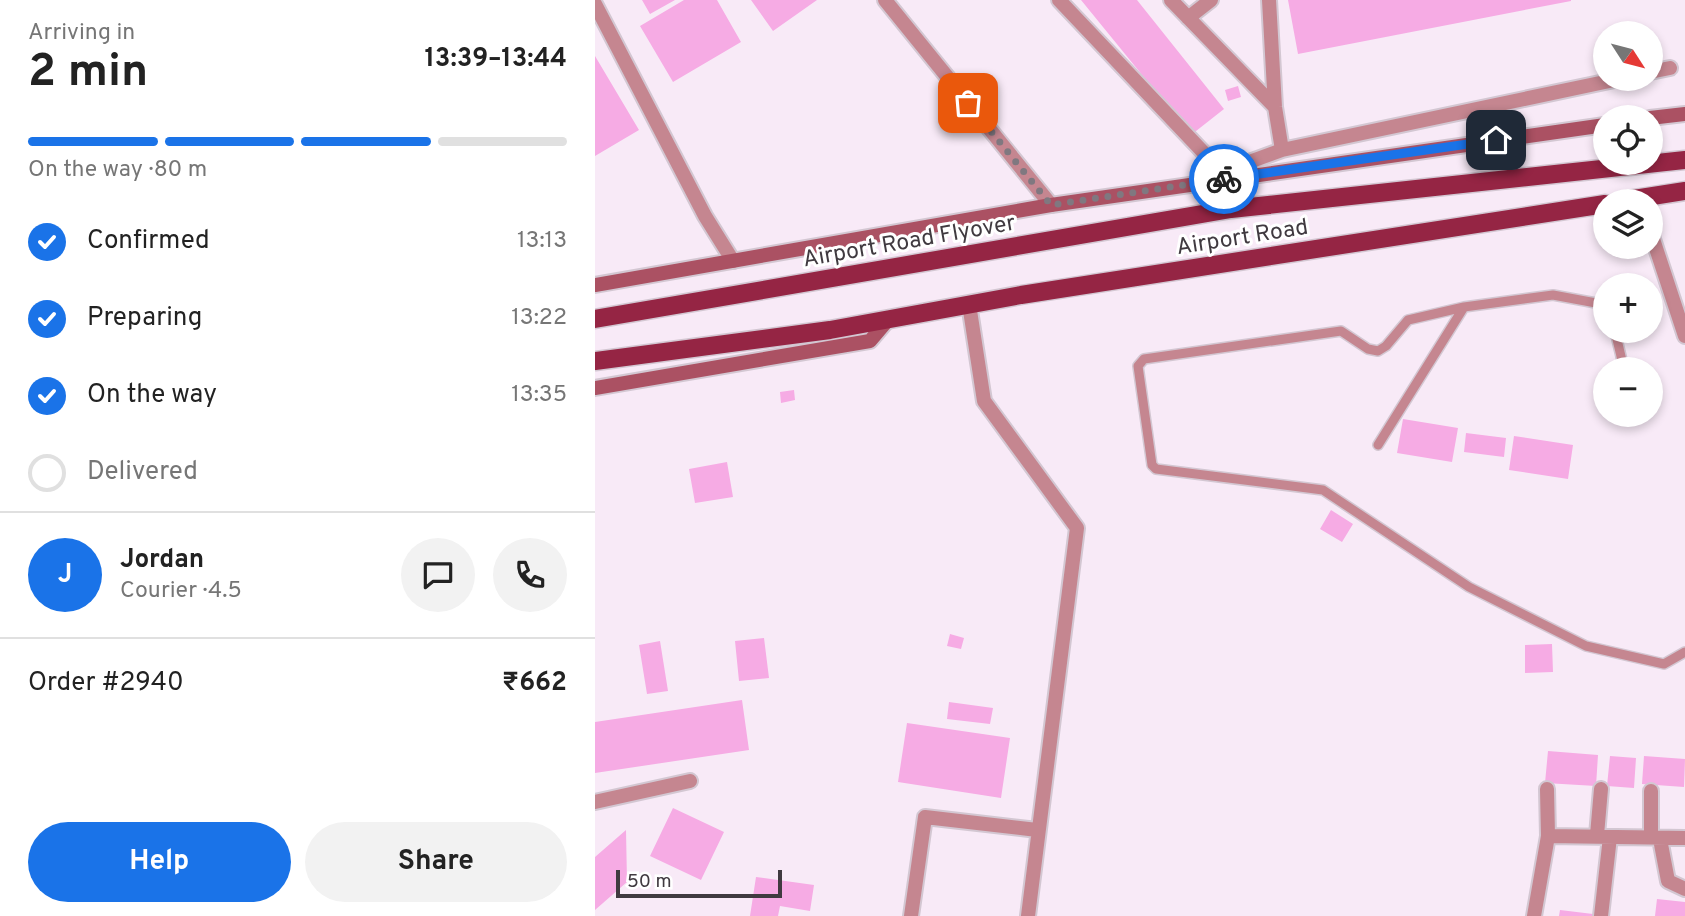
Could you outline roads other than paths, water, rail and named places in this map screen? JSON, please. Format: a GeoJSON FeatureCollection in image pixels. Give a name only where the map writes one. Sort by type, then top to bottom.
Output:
{"type":"FeatureCollection","features":[{"type":"Feature","properties":{"kind":"main road","name":"Airport Road Flyover"},"geometry":{"type":"LineString","coordinates":[[595,319],[1231,209],[1685,160]]}},
{"type":"Feature","properties":{"kind":"main road"},"geometry":{"type":"LineString","coordinates":[[1663,195],[1685,191]]}},
{"type":"Feature","properties":{"kind":"main road","name":"Airport Road"},"geometry":{"type":"LineString","coordinates":[[887,321],[969,304],[1593,206]]}},
{"type":"Feature","properties":{"kind":"main road"},"geometry":{"type":"LineString","coordinates":[[595,361],[887,321]]}},
{"type":"Feature","properties":{"kind":"street"},"geometry":{"type":"LineString","coordinates":[[885,0],[1051,205]]}},
{"type":"Feature","properties":{"kind":"street"},"geometry":{"type":"LineString","coordinates":[[1059,0],[1223,175],[1231,209]]}},
{"type":"Feature","properties":{"kind":"street"},"geometry":{"type":"LineString","coordinates":[[1171,0],[1275,107]]}},
{"type":"Feature","properties":{"kind":"street"},"geometry":{"type":"LineString","coordinates":[[1188,18],[1212,0]]}},
{"type":"Feature","properties":{"kind":"street"},"geometry":{"type":"LineString","coordinates":[[1269,0],[1275,107],[1282,150]]}},
{"type":"Feature","properties":{"kind":"street"},"geometry":{"type":"LineString","coordinates":[[595,4],[705,216],[733,261]]}},
{"type":"Feature","properties":{"kind":"street"},"geometry":{"type":"LineString","coordinates":[[1663,69],[1670,68]]}},
{"type":"Feature","properties":{"kind":"street"},"geometry":{"type":"LineString","coordinates":[[1223,175],[1282,150],[1593,84]]}},
{"type":"Feature","properties":{"kind":"street"},"geometry":{"type":"LineString","coordinates":[[1663,117],[1685,114]]}},
{"type":"Feature","properties":{"kind":"street"},"geometry":{"type":"LineString","coordinates":[[595,285],[1223,175],[1593,127]]}},
{"type":"Feature","properties":{"kind":"street"},"geometry":{"type":"LineString","coordinates":[[1660,259],[1685,336]]}},
{"type":"Feature","properties":{"kind":"street"},"geometry":{"type":"LineString","coordinates":[[969,304],[985,401],[1077,528],[1028,916]]}},
{"type":"Feature","properties":{"kind":"street"},"geometry":{"type":"LineString","coordinates":[[595,388],[870,341],[887,321]]}},
{"type":"Feature","properties":{"kind":"street"},"geometry":{"type":"LineString","coordinates":[[595,802],[690,781]]}},
{"type":"Feature","properties":{"kind":"street"},"geometry":{"type":"LineString","coordinates":[[1534,916],[1548,836],[1547,789]]}},
{"type":"Feature","properties":{"kind":"street"},"geometry":{"type":"LineString","coordinates":[[1601,789],[1601,916]]}},
{"type":"Feature","properties":{"kind":"street"},"geometry":{"type":"LineString","coordinates":[[1651,791],[1655,838],[1668,881],[1685,889]]}},
{"type":"Feature","properties":{"kind":"street"},"geometry":{"type":"LineString","coordinates":[[911,916],[925,817],[1037,830]]}},
{"type":"Feature","properties":{"kind":"street"},"geometry":{"type":"LineString","coordinates":[[1548,836],[1685,838]]}},
{"type":"Feature","properties":{"kind":"lane"},"geometry":{"type":"LineString","coordinates":[[1593,302],[1553,295],[1464,307],[1408,320],[1386,346],[1378,351],[1363,346],[1341,331],[1141,360],[1138,366],[1153,467],[1323,490],[1469,587],[1586,646],[1664,664],[1685,652]]}},
{"type":"Feature","properties":{"kind":"lane"},"geometry":{"type":"LineString","coordinates":[[1378,445],[1464,307]]}}]}
